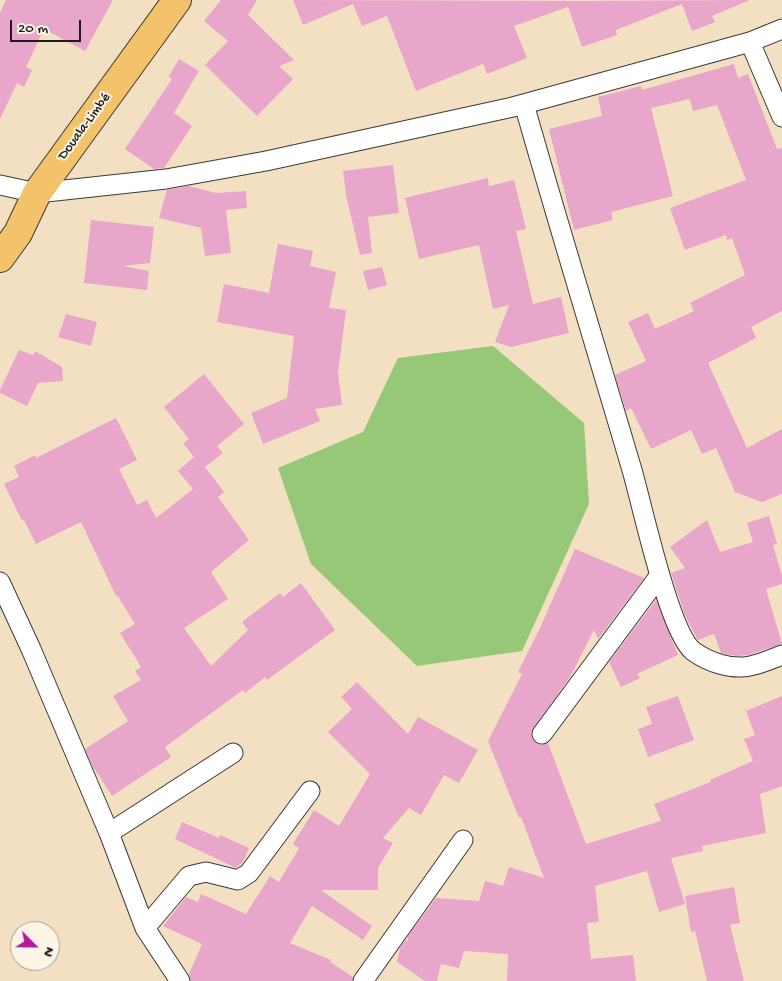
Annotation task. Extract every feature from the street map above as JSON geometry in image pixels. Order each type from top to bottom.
[{"type":"highway","name":"Douala-Limbé","points":[[0,258],[18,233],[37,193],[177,0]]},
{"type":"street","points":[[0,185],[37,193],[166,179],[275,159],[524,104],[750,42],[782,29]]},
{"type":"street","points":[[750,42],[782,116]]},
{"type":"street","points":[[524,104],[632,470],[660,575],[681,634],[692,650],[728,667],[750,666],[782,656]]},
{"type":"street","points":[[542,734],[660,575]]},
{"type":"street","points":[[0,582],[31,649],[109,833],[145,928],[180,981]]},
{"type":"street","points":[[109,833],[233,753]]},
{"type":"street","points":[[145,928],[189,876],[206,872],[238,880],[249,874],[310,791]]},
{"type":"street","points":[[363,981],[463,840]]},
{"type":"green space","points":[[493,346],[584,423],[589,504],[522,651],[417,666],[311,564],[278,468],[363,432],[398,358]]},
{"type":"building","points":[[6,0],[113,0],[85,51],[44,29],[26,67],[32,70],[24,87],[17,83],[0,119],[0,13]]},
{"type":"building","points":[[221,0],[257,0],[248,15],[294,60],[279,66],[293,79],[257,116],[205,65],[228,41],[204,21]]},
{"type":"building","points":[[293,0],[750,0],[712,16],[715,22],[692,31],[682,4],[616,30],[617,35],[582,47],[568,7],[514,26],[527,58],[487,74],[483,64],[416,91],[387,16],[362,26],[353,4],[303,25]]},
{"type":"building","points":[[179,59],[199,71],[174,113],[192,126],[164,168],[154,169],[125,149],[172,79],[169,76]]},
{"type":"building","points":[[734,64],[738,78],[748,74],[777,149],[782,148],[782,311],[751,327],[756,338],[708,363],[747,448],[782,429],[782,494],[762,502],[735,492],[716,448],[702,454],[691,430],[651,449],[631,408],[626,411],[615,375],[646,361],[628,322],[648,313],[655,329],[694,311],[690,303],[745,275],[732,238],[727,240],[726,235],[685,250],[670,208],[746,180],[717,105],[693,111],[690,99],[651,108],[673,196],[611,212],[613,220],[574,230],[549,129],[602,116],[598,97],[641,86],[642,90]]},
{"type":"building","points":[[393,165],[399,213],[368,217],[372,253],[360,255],[346,195],[343,171]]},
{"type":"building","points":[[488,178],[489,186],[514,180],[526,229],[516,231],[533,304],[561,297],[569,333],[511,347],[495,342],[509,305],[493,309],[479,245],[419,259],[405,198]]},
{"type":"building","points":[[189,186],[216,193],[246,191],[247,208],[226,210],[231,253],[205,256],[201,228],[159,218],[167,190]]},
{"type":"building","points":[[91,220],[154,227],[150,263],[123,266],[149,271],[147,290],[84,283]]},
{"type":"building","points":[[278,244],[313,251],[310,266],[336,272],[329,308],[346,310],[338,373],[342,405],[315,409],[320,421],[263,444],[251,413],[287,398],[294,336],[217,322],[224,284],[269,293]]},
{"type":"building","points":[[382,267],[387,285],[368,290],[363,271]]},
{"type":"building","points":[[66,314],[97,322],[91,346],[58,337]]},
{"type":"building","points":[[19,350],[33,355],[35,351],[62,367],[63,381],[38,383],[27,406],[0,393]]},
{"type":"building","points":[[204,374],[244,424],[217,446],[223,453],[205,467],[224,492],[218,497],[249,540],[211,572],[228,599],[184,628],[211,666],[248,630],[242,622],[280,593],[283,597],[301,583],[335,630],[267,680],[265,677],[245,693],[243,690],[165,747],[171,757],[112,796],[92,765],[85,749],[128,721],[113,696],[141,680],[135,671],[141,667],[120,633],[135,624],[116,596],[81,522],[36,544],[24,520],[22,521],[4,484],[19,477],[14,466],[35,455],[36,458],[116,418],[137,460],[119,469],[137,505],[147,500],[156,518],[193,489],[178,471],[194,457],[183,443],[189,439],[164,407]]},
{"type":"building","points":[[769,516],[777,544],[773,545],[782,576],[782,584],[766,589],[782,644],[748,655],[736,656],[721,653],[714,634],[698,640],[685,615],[671,573],[685,568],[670,547],[707,520],[720,552],[753,542],[747,523]]},
{"type":"building","points":[[575,549],[644,578],[598,639],[594,630],[570,677],[531,732],[532,738],[536,743],[541,745],[548,743],[586,844],[661,821],[654,804],[711,782],[710,780],[753,761],[744,739],[755,735],[746,711],[782,696],[782,786],[760,794],[766,833],[702,846],[703,851],[671,858],[685,904],[659,912],[647,871],[595,886],[599,922],[587,923],[591,959],[633,955],[636,981],[507,981],[508,954],[464,951],[459,968],[441,964],[437,981],[425,981],[397,962],[400,948],[406,940],[408,941],[408,936],[436,898],[479,901],[485,881],[503,886],[509,867],[544,878],[521,817],[519,818],[488,741],[522,674],[518,672]]},
{"type":"building","points":[[656,600],[678,655],[637,674],[640,678],[621,687],[609,662]]},
{"type":"building","points":[[357,682],[408,734],[418,717],[478,750],[459,783],[444,775],[421,815],[409,808],[383,838],[393,843],[378,868],[378,890],[321,890],[372,926],[363,940],[312,906],[290,943],[331,960],[330,962],[353,977],[352,981],[191,981],[189,974],[202,944],[163,926],[186,897],[198,902],[201,894],[246,914],[270,876],[279,882],[299,848],[293,844],[314,810],[339,826],[370,774],[328,732],[352,709],[341,697]]},
{"type":"building","points":[[678,696],[694,740],[648,757],[638,729],[652,724],[646,707]]},
{"type":"building","points":[[182,822],[219,838],[220,835],[249,848],[243,862],[236,868],[175,839]]},
{"type":"building","points":[[734,887],[740,923],[730,925],[744,981],[707,981],[695,931],[691,932],[685,896]]}]
